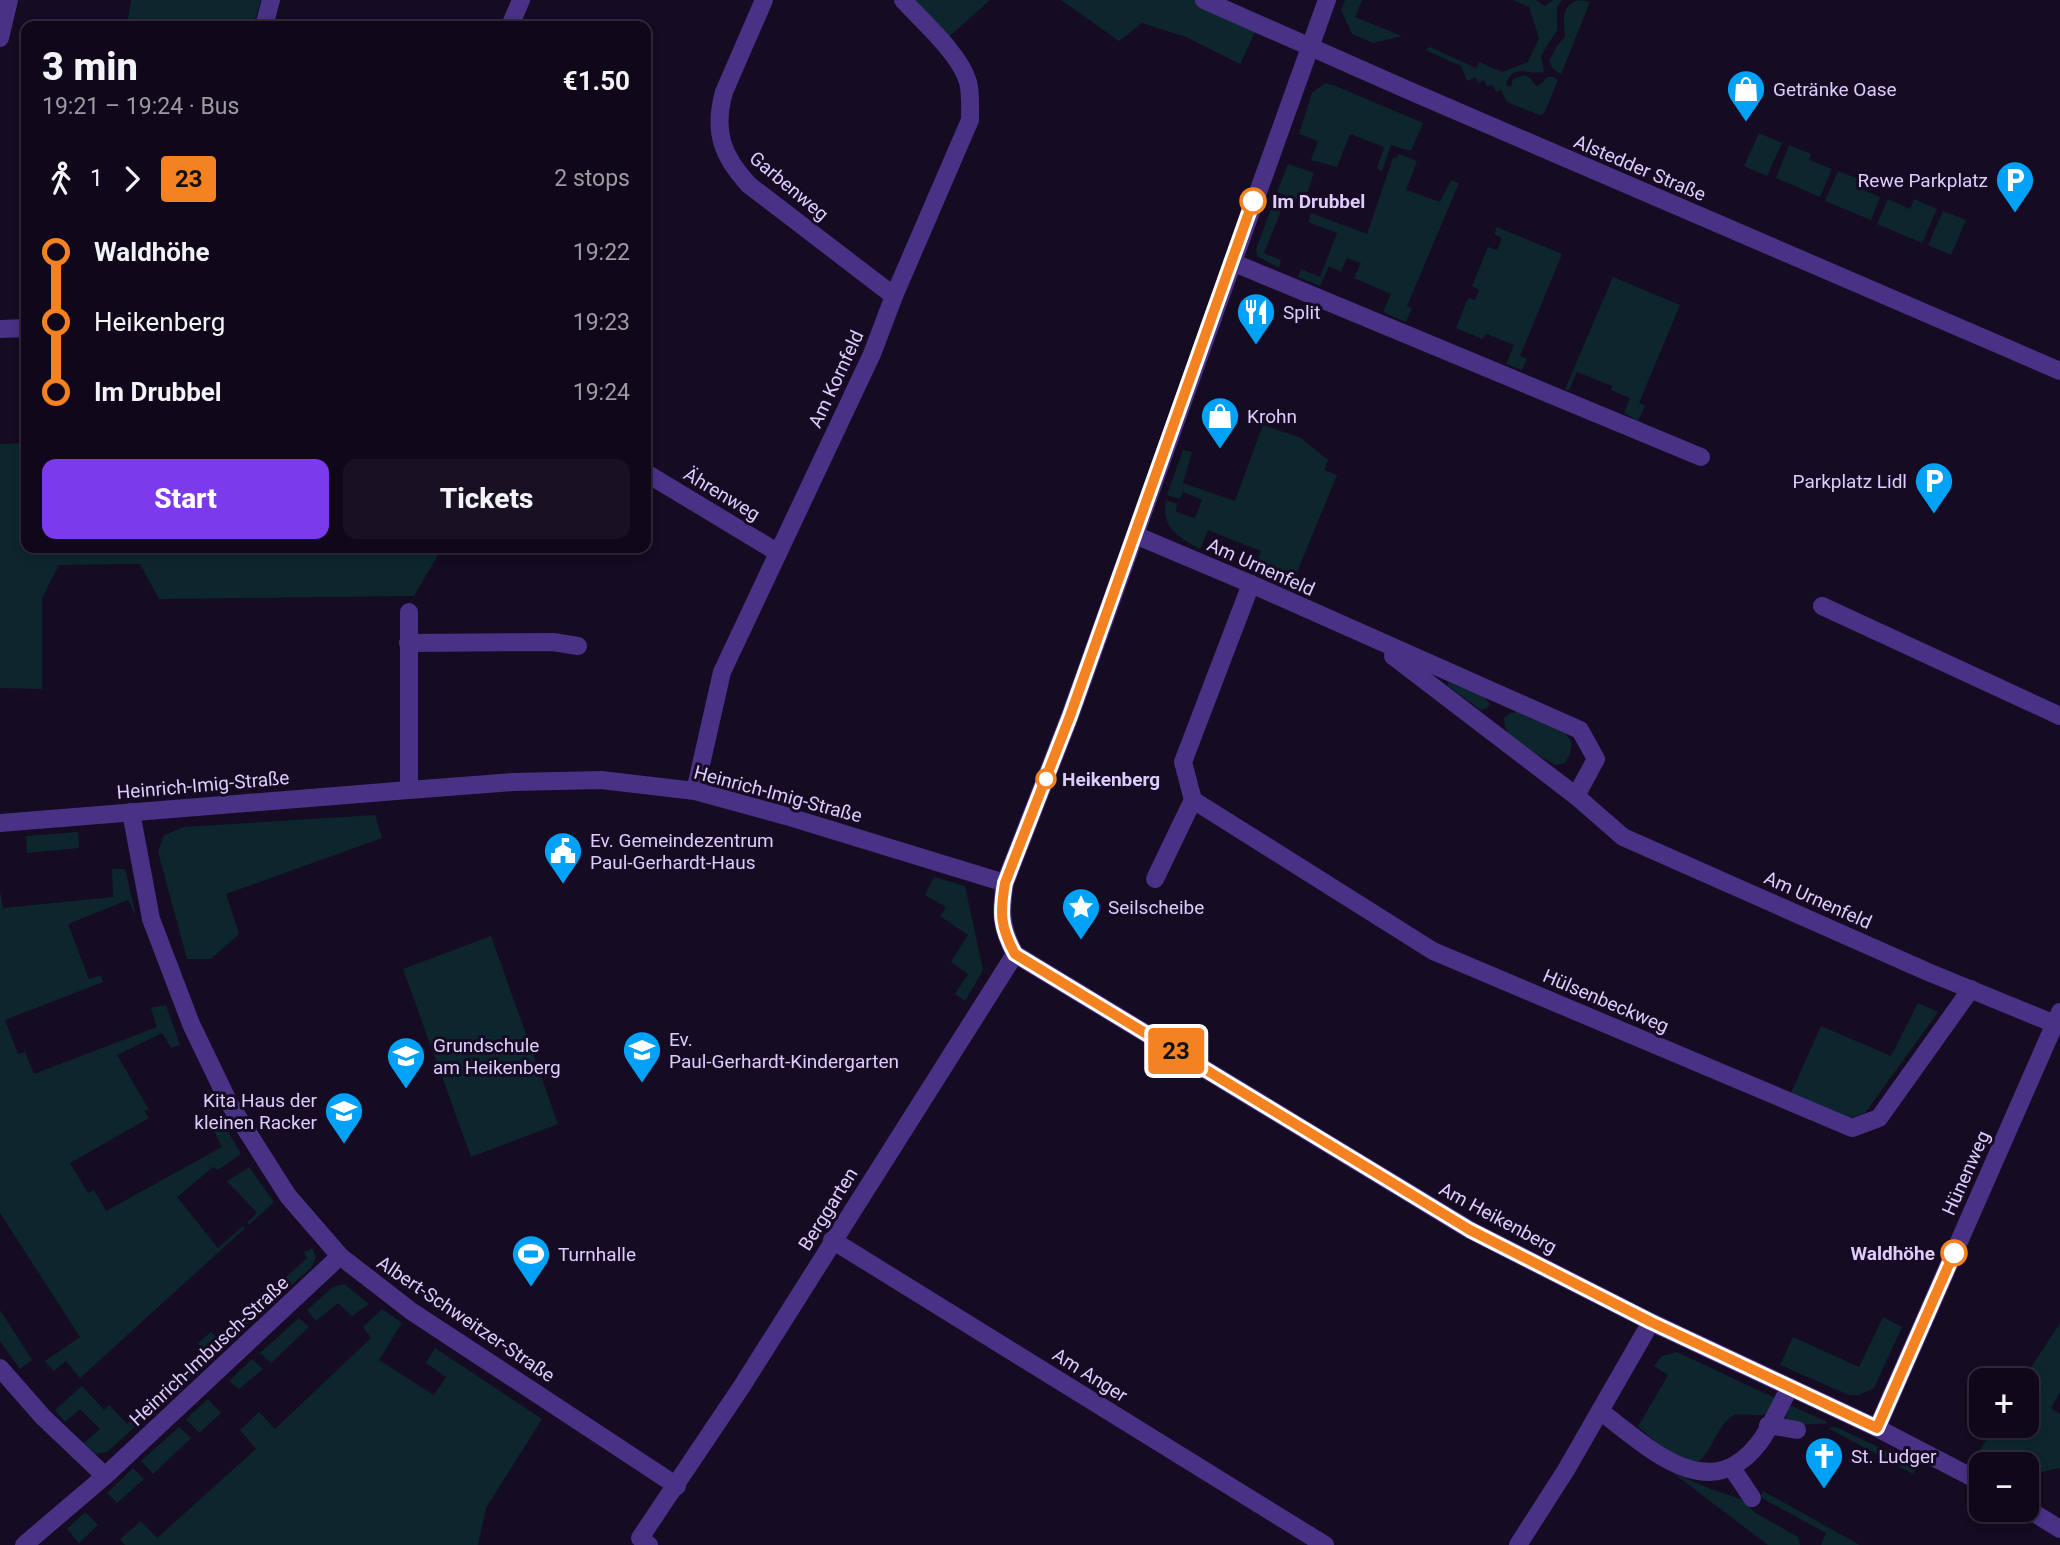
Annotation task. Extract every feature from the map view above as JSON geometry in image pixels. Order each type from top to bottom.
[{"type":"street","points":[[0,38],[9,0]]},
{"type":"street","points":[[265,21],[271,0]]},
{"type":"street","points":[[512,21],[521,0]]},
{"type":"street","name":"Garbenweg","points":[[764,0],[724,92],[719,117],[722,146],[732,166],[749,185],[894,296]]},
{"type":"street","name":"Am Kornfeld","points":[[695,791],[722,671],[872,355],[894,296],[970,120],[968,82],[961,66],[903,0]]},
{"type":"street","name":"Alstedder Straße","points":[[1204,0],[2060,371]]},
{"type":"street","points":[[1015,954],[1004,934],[1001,906],[1005,883],[1070,716],[1327,0]]},
{"type":"street","points":[[1232,262],[1701,457]]},
{"type":"street","points":[[0,329],[21,328]]},
{"type":"street","name":"Ährenweg","points":[[651,477],[778,552]]},
{"type":"street","name":"Am Urnenfeld","points":[[1135,536],[1251,584],[1580,730],[1595,758],[1576,796]]},
{"type":"street","points":[[1155,879],[1193,800],[1183,762],[1251,584]]},
{"type":"street","points":[[1822,606],[2060,716]]},
{"type":"street","points":[[409,612],[409,790]]},
{"type":"street","name":"Am Urnenfeld","points":[[1369,638],[1576,796],[1623,837],[1971,989],[2057,1018]]},
{"type":"street","points":[[408,643],[553,642],[578,646]]},
{"type":"street","name":"Heinrich-Imig-Straße","points":[[0,823],[513,782],[601,780],[695,791],[1005,883]]},
{"type":"street","name":"Hülsenbeckweg","points":[[1193,800],[1433,951],[1852,1128],[1879,1118],[1971,989]]},
{"type":"street","name":"Albert-Schweitzer-Straße","points":[[131,812],[151,919],[191,1024],[229,1103],[288,1196],[340,1256],[411,1311],[677,1486]]},
{"type":"street","name":"Berggarten","points":[[677,1486],[1015,954]]},
{"type":"street","name":"Am Heikenberg","points":[[1015,954],[1470,1230],[1651,1322],[1877,1428],[1969,1476]]},
{"type":"street","name":"Hünenweg","points":[[1877,1428],[2057,1018]]},
{"type":"street","name":"Am Anger","points":[[832,1240],[1325,1545]]},
{"type":"street","name":"Heinrich-Imbusch-Straße","points":[[24,1545],[106,1476],[340,1256]]},
{"type":"street","points":[[1518,1545],[1566,1470],[1651,1322]]},
{"type":"street","points":[[0,1368],[43,1417],[106,1476]]},
{"type":"street","points":[[1600,1411],[1658,1454],[1687,1470],[1712,1474],[1732,1468],[1758,1443],[1790,1387]]},
{"type":"street","points":[[1769,1425],[1797,1430]]},
{"type":"street","points":[[1732,1468],[1752,1498]]},
{"type":"street","points":[[649,1545],[640,1538],[677,1486]]},
{"type":"street","points":[[2039,1516],[2060,1529]]},
{"type":"shaded area","points":[[131,0],[261,0],[255,21],[128,21]]},
{"type":"shaded area","points":[[903,0],[990,0],[942,43]]},
{"type":"shaded area","points":[[1061,0],[1204,0],[1259,24],[1240,64],[1186,37],[1142,23],[1119,41]]},
{"type":"shaded area","points":[[1345,0],[1362,0],[1355,17],[1402,36],[1373,43],[1352,34],[1341,10]]},
{"type":"shaded area","points":[[1513,0],[1536,0],[1545,6],[1553,0],[1562,0],[1557,7],[1557,30],[1541,56],[1544,72],[1516,72],[1506,85],[1511,87],[1513,79],[1525,75],[1536,86],[1547,77],[1558,80],[1544,114],[1540,115],[1507,102],[1501,90],[1496,92],[1492,84],[1487,87],[1484,80],[1478,83],[1476,77],[1467,81],[1461,66],[1425,50],[1430,47],[1476,68],[1479,62],[1502,72],[1528,62],[1539,38],[1529,7]]},
{"type":"shaded area","points":[[1578,0],[1590,2],[1561,74],[1553,69],[1549,61],[1565,37],[1566,10]]},
{"type":"shaded area","points":[[1325,83],[1423,123],[1411,151],[1391,145],[1382,171],[1377,168],[1384,147],[1350,134],[1337,167],[1311,160],[1318,141],[1299,134],[1312,93]]},
{"type":"shaded area","points":[[1759,133],[1782,143],[1767,176],[1744,166]]},
{"type":"shaded area","points":[[1789,145],[1811,154],[1809,160],[1832,169],[1820,197],[1776,178]]},
{"type":"shaded area","points":[[1399,154],[1417,161],[1406,190],[1440,202],[1451,180],[1459,183],[1407,306],[1412,308],[1406,322],[1383,312],[1391,294],[1354,278],[1361,263],[1347,258],[1341,272],[1329,266],[1320,286],[1298,277],[1301,269],[1320,277],[1337,233],[1308,222],[1311,213],[1367,234],[1393,158],[1397,158]]},
{"type":"shaded area","points":[[1288,164],[1314,173],[1304,202],[1277,192]]},
{"type":"shaded area","points":[[1838,171],[1861,180],[1858,188],[1880,197],[1871,220],[1825,201]]},
{"type":"shaded area","points":[[1888,199],[1910,209],[1914,199],[1937,209],[1922,243],[1877,224]]},
{"type":"shaded area","points":[[1272,206],[1281,211],[1264,253],[1281,260],[1279,268],[1257,256],[1256,249]]},
{"type":"shaded area","points":[[1943,211],[1966,220],[1951,255],[1928,245]]},
{"type":"shaded area","points":[[1497,227],[1562,254],[1520,356],[1527,359],[1522,370],[1506,364],[1514,345],[1486,334],[1482,339],[1456,328],[1468,298],[1475,300],[1479,290],[1472,286],[1488,247],[1497,250],[1502,238],[1494,234]]},
{"type":"shaded area","points":[[1613,277],[1680,305],[1639,403],[1645,406],[1638,421],[1624,413],[1630,398],[1611,390],[1612,386],[1577,372],[1569,390],[1565,389]]},
{"type":"shaded area","points":[[1263,425],[1301,438],[1328,460],[1324,470],[1337,475],[1296,575],[1286,570],[1282,583],[1253,571],[1261,551],[1208,530],[1200,549],[1178,536],[1169,525],[1165,510],[1166,500],[1177,504],[1176,512],[1195,518],[1202,500],[1183,492],[1180,499],[1167,495],[1183,450],[1192,452],[1183,483],[1235,501]]},
{"type":"shaded area","points":[[21,443],[21,553],[439,553],[414,596],[159,599],[140,564],[59,565],[42,598],[42,689],[0,688],[0,444]]},
{"type":"shaded area","points":[[1448,682],[1484,696],[1490,704],[1481,710],[1448,686]]},
{"type":"shaded area","points":[[1517,712],[1565,733],[1572,742],[1565,763],[1555,765],[1509,734],[1504,718]]},
{"type":"shaded area","points":[[375,815],[382,838],[226,894],[239,934],[211,959],[187,959],[158,852],[164,835],[184,827]]},
{"type":"shaded area","points":[[78,832],[79,848],[27,853],[26,836]]},
{"type":"shaded area","points":[[112,869],[125,869],[136,916],[128,900],[68,924],[89,979],[101,975],[103,982],[5,1020],[18,1054],[25,1052],[34,1074],[157,1027],[151,1008],[166,1005],[180,1045],[171,1048],[162,1033],[117,1055],[149,1110],[144,1111],[149,1118],[70,1163],[88,1193],[94,1190],[106,1211],[222,1147],[213,1129],[223,1123],[241,1154],[218,1170],[213,1167],[177,1197],[218,1248],[243,1226],[245,1228],[80,1378],[66,1361],[54,1371],[45,1361],[80,1337],[0,1213],[0,891],[3,908],[113,897]]},
{"type":"shaded area","points":[[934,877],[965,886],[983,970],[965,1001],[955,994],[968,974],[951,962],[968,935],[940,916],[946,907],[925,895]]},
{"type":"shaded area","points":[[491,936],[558,1124],[471,1157],[403,969]]},
{"type":"shaded area","points":[[1918,1003],[1938,1012],[1865,1113],[1850,1118],[1791,1093],[1821,1026],[1891,1056]]},
{"type":"shaded area","points":[[249,1167],[274,1202],[249,1225],[247,1222],[257,1213],[227,1181]]},
{"type":"shaded area","points":[[312,1248],[316,1257],[312,1267],[229,1340],[223,1334],[307,1258],[304,1252]]},
{"type":"shaded area","points":[[344,1284],[369,1304],[352,1316],[338,1303],[316,1321],[307,1310],[333,1287]]},
{"type":"shaded area","points":[[382,1309],[402,1323],[379,1360],[434,1395],[446,1377],[426,1363],[435,1348],[542,1419],[486,1508],[478,1545],[125,1545],[120,1539],[141,1521],[157,1538],[256,1449],[240,1430],[259,1412],[275,1429],[371,1338],[363,1327]]},
{"type":"shaded area","points":[[0,1310],[32,1360],[20,1369],[0,1341]]},
{"type":"shaded area","points":[[1883,1317],[1902,1327],[1874,1388],[1859,1395],[1849,1395],[1780,1365],[1793,1337],[1859,1367]]},
{"type":"shaded area","points":[[299,1318],[309,1327],[271,1363],[260,1353]]},
{"type":"shaded area","points":[[2060,1323],[2060,1392],[2051,1408],[2060,1414],[2060,1468],[2039,1472],[2039,1452],[1979,1452],[1988,1438],[2039,1438],[2039,1368],[2031,1368]]},
{"type":"shaded area","points":[[211,1332],[225,1346],[107,1452],[95,1454],[84,1443],[100,1429],[80,1409],[65,1422],[55,1410],[82,1386],[104,1410],[109,1405],[127,1424],[205,1351],[198,1343]]},
{"type":"shaded area","points":[[1677,1352],[1777,1399],[1767,1414],[1733,1416],[1698,1462],[1675,1457],[1638,1427],[1668,1375],[1654,1366],[1662,1356]]},
{"type":"shaded area","points":[[252,1359],[263,1369],[239,1389],[229,1381]]},
{"type":"shaded area","points":[[208,1399],[221,1413],[199,1433],[186,1419]]},
{"type":"shaded area","points":[[1790,1405],[1829,1423],[1801,1425],[1785,1421]]},
{"type":"shaded area","points":[[179,1427],[191,1438],[153,1474],[141,1461]]},
{"type":"shaded area","points":[[1836,1427],[1918,1466],[1913,1474],[1828,1428]]},
{"type":"shaded area","points":[[133,1468],[144,1479],[117,1503],[107,1493]]},
{"type":"shaded area","points":[[1673,1473],[1746,1501],[1754,1512],[1798,1537],[1800,1545],[1768,1545]]},
{"type":"shaded area","points":[[1763,1491],[1860,1545],[1821,1545],[1826,1533],[1760,1497]]},
{"type":"shaded area","points":[[85,1512],[98,1525],[79,1543],[67,1529]]},
{"type":"bus line","name":"23","points":[[1253,201],[1070,716],[1005,883],[1001,906],[1004,934],[1015,954],[1470,1230],[1651,1322],[1877,1428],[1954,1253]]},
{"type":"place","name":"Getränke Oase","points":[[1746,123]]},
{"type":"place","name":"Im Drubbel","points":[[1253,201]]},
{"type":"place","name":"Rewe Parkplatz","points":[[2015,214]]},
{"type":"place","name":"Split","points":[[1256,346]]},
{"type":"place","name":"Krohn","points":[[1220,450]]},
{"type":"place","name":"Parkplatz Lidl","points":[[1934,515]]},
{"type":"place","name":"Heikenberg","points":[[1046,779]]},
{"type":"place","name":"Ev. Gemeindezentrum Paul-Gerhardt-Haus","points":[[563,885]]},
{"type":"place","name":"Seilscheibe","points":[[1081,941]]},
{"type":"place","name":"Ev. Paul-Gerhardt-Kindergarten","points":[[642,1084]]},
{"type":"place","name":"Grundschule am Heikenberg","points":[[406,1090]]},
{"type":"place","name":"Kita Haus der kleinen Racker","points":[[344,1145]]},
{"type":"place","name":"Waldhöhe","points":[[1954,1253]]},
{"type":"place","name":"Turnhalle","points":[[531,1288]]},
{"type":"place","name":"St. Ludger","points":[[1824,1490]]}]
